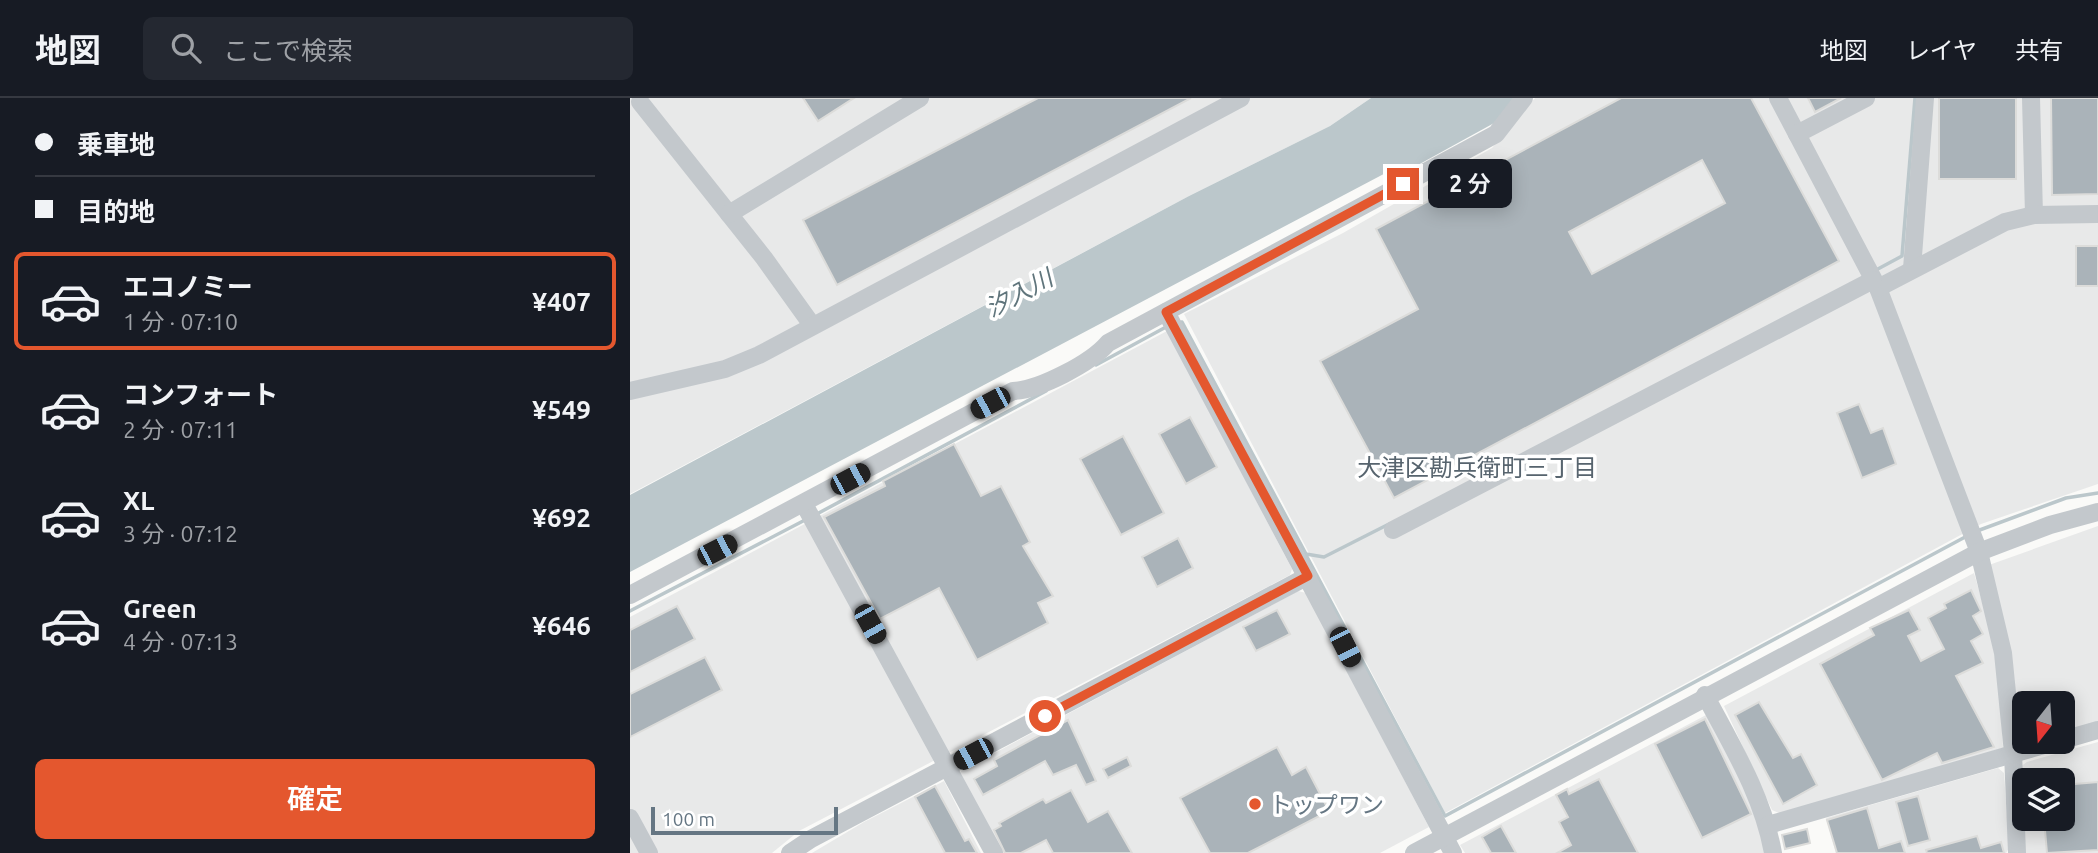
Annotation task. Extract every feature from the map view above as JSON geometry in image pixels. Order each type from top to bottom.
[{"type":"street","points":[[729,214],[920,98]]},
{"type":"street","points":[[630,391],[725,369],[1241,98]]},
{"type":"street","points":[[630,595],[1013,391],[1030,390],[1099,353],[1108,343],[1496,134],[1524,98]]},
{"type":"street","points":[[1778,98],[1875,284],[1974,539],[2003,653],[2012,743]]},
{"type":"street","points":[[1797,134],[1866,98]]},
{"type":"street","points":[[1912,269],[1924,98]]},
{"type":"street","points":[[2031,98],[2034,215]]},
{"type":"street","points":[[639,104],[729,214],[813,325]]},
{"type":"street","points":[[1393,530],[1875,284],[1912,269],[2005,222],[2034,215],[2098,214]]},
{"type":"street","points":[[1166,312],[1449,845]]},
{"type":"street","points":[[804,504],[994,853]]},
{"type":"street","points":[[1414,853],[1449,845],[1974,539],[2050,525],[2098,512]]},
{"type":"street","points":[[790,853],[1308,576]]},
{"type":"street","points":[[1705,695],[1752,784],[1768,825],[1773,853]]},
{"type":"street","points":[[2076,736],[2098,730]]},
{"type":"street","points":[[1768,825],[2012,753]]},
{"type":"street","points":[[2013,754],[2017,853]]},
{"type":"street","points":[[630,818],[649,853]]},
{"type":"shaded area","points":[[630,98],[1371,98],[1330,126],[1189,196],[630,494]]},
{"type":"shaded area","points":[[1535,98],[2098,98],[2098,484],[1981,524],[1445,813],[1184,314],[1343,233],[1492,148]]},
{"type":"shaded area","points":[[1167,331],[1292,569],[1290,575],[799,831],[772,853],[630,853],[630,617]]},
{"type":"shaded area","points":[[2098,526],[2098,728],[2076,733],[2076,691],[2012,691],[2012,700],[1989,565]]},
{"type":"shaded area","points":[[1974,573],[1987,613],[1999,681],[2003,748],[1781,814],[1772,810],[1724,706]]},
{"type":"shaded area","points":[[1298,591],[1306,593],[1429,827],[1380,853],[999,853],[958,777],[961,771]]},
{"type":"shaded area","points":[[1708,714],[1758,811],[1768,853],[1465,853],[1460,845]]},
{"type":"shaded area","points":[[2098,742],[2098,853],[2023,853],[2022,831],[2075,831],[2075,768],[2020,767],[2027,762],[2055,754],[2076,754],[2076,748]]},
{"type":"shaded area","points":[[1998,768],[2004,773],[2009,848],[2006,853],[1836,853],[1826,818]]},
{"type":"shaded area","points":[[944,781],[981,853],[812,853],[864,822]]},
{"type":"water","name":"汐入川","points":[[1371,98],[1516,98],[1496,122],[1416,166],[1397,167],[630,572],[630,495],[1189,196],[1330,126]]},
{"type":"building","points":[[803,98],[854,98],[818,121]]},
{"type":"building","points":[[1038,98],[1191,98],[837,285],[803,220]]},
{"type":"building","points":[[1621,98],[1751,98],[1839,261],[1394,498],[1320,361],[1418,309],[1376,229]],"holes":[[[1702,160],[1725,203],[1592,274],[1569,232]]]},
{"type":"building","points":[[1808,98],[1841,98],[1815,112]]},
{"type":"building","points":[[1939,98],[2016,98],[2016,179],[1939,179]]},
{"type":"building","points":[[2051,98],[2098,98],[2098,194],[2052,195]]},
{"type":"building","points":[[2076,246],[2098,246],[2098,286],[2076,286]]},
{"type":"building","points":[[1859,404],[1871,433],[1883,428],[1896,464],[1862,478],[1837,413]]},
{"type":"building","points":[[1190,417],[1217,467],[1186,484],[1159,434]]},
{"type":"building","points":[[1123,436],[1164,513],[1121,535],[1080,459]]},
{"type":"building","points":[[954,444],[981,496],[1001,486],[1030,542],[1023,546],[1053,596],[1038,603],[1048,623],[977,660],[939,588],[880,619],[824,517],[885,486],[883,481]]},
{"type":"building","points":[[1178,538],[1193,568],[1157,587],[1142,557]]},
{"type":"building","points":[[1971,590],[1981,611],[1973,616],[1983,634],[1971,641],[1983,663],[1956,676],[1994,747],[1942,763],[1937,753],[1882,780],[1820,664],[1874,635],[1870,628],[1909,610],[1920,630],[1908,636],[1921,661],[1944,649],[1928,618],[1946,608],[1944,604]]},
{"type":"building","points":[[677,606],[695,639],[630,672],[630,630]]},
{"type":"building","points":[[1277,610],[1290,634],[1256,651],[1243,627]]},
{"type":"building","points":[[705,657],[722,690],[630,737],[630,694]]},
{"type":"building","points":[[1759,702],[1793,758],[1801,754],[1817,785],[1783,804],[1735,715]]},
{"type":"building","points":[[1705,719],[1751,814],[1702,838],[1655,744]]},
{"type":"building","points":[[1068,720],[1096,781],[1086,785],[1076,765],[1053,775],[1045,761],[983,795],[974,779],[997,766],[994,760]]},
{"type":"building","name":"トップワン","points":[[1277,747],[1292,775],[1306,767],[1329,811],[1248,853],[1210,853],[1180,798]]},
{"type":"building","points":[[1127,757],[1131,766],[1108,778],[1103,769]]},
{"type":"building","points":[[1599,779],[1638,853],[1557,853],[1571,845],[1559,822],[1568,817],[1556,795],[1567,789],[1569,794]]},
{"type":"building","points":[[2098,782],[2098,850],[2047,853],[2045,831],[2075,831],[2075,784]]},
{"type":"building","points":[[935,786],[965,841],[969,839],[977,853],[945,853],[915,797]]},
{"type":"building","points":[[1071,790],[1088,822],[1108,811],[1132,853],[1053,853],[1046,840],[1021,853],[1005,853],[994,830],[1001,826],[999,823],[1043,799],[1046,803]]},
{"type":"building","points":[[1918,796],[1930,840],[1908,846],[1896,802]]},
{"type":"building","points":[[1867,808],[1879,848],[1901,841],[1905,853],[1837,853],[1827,820]]},
{"type":"building","points":[[1501,826],[1516,853],[1491,853],[1482,837]]},
{"type":"building","points":[[1807,829],[1810,843],[1785,849],[1782,835]]},
{"type":"building","points":[[1977,836],[1981,848],[2001,842],[2004,853],[1927,853],[1926,850]]},
{"type":"waterway","points":[[1876,270],[1902,256],[1915,98]]},
{"type":"waterway","points":[[1177,323],[1182,322],[1306,554],[1324,557],[1389,524]]},
{"type":"waterway","points":[[1096,365],[1166,327]]},
{"type":"waterway","points":[[815,515],[1046,391]]},
{"type":"waterway","points":[[1977,531],[2066,498],[2098,493]]},
{"type":"waterway","points":[[630,611],[805,520]]},
{"type":"waterway","points":[[1306,555],[1445,816],[1967,536]]},
{"type":"place","name":"トップワン","points":[[1255,804]]},
{"type":"district","name":"大津区勘兵衛町三丁目","points":[[1477,467]]},
{"type":"route","points":[[1045,716],[1308,576],[1166,312],[1403,184]]}]
